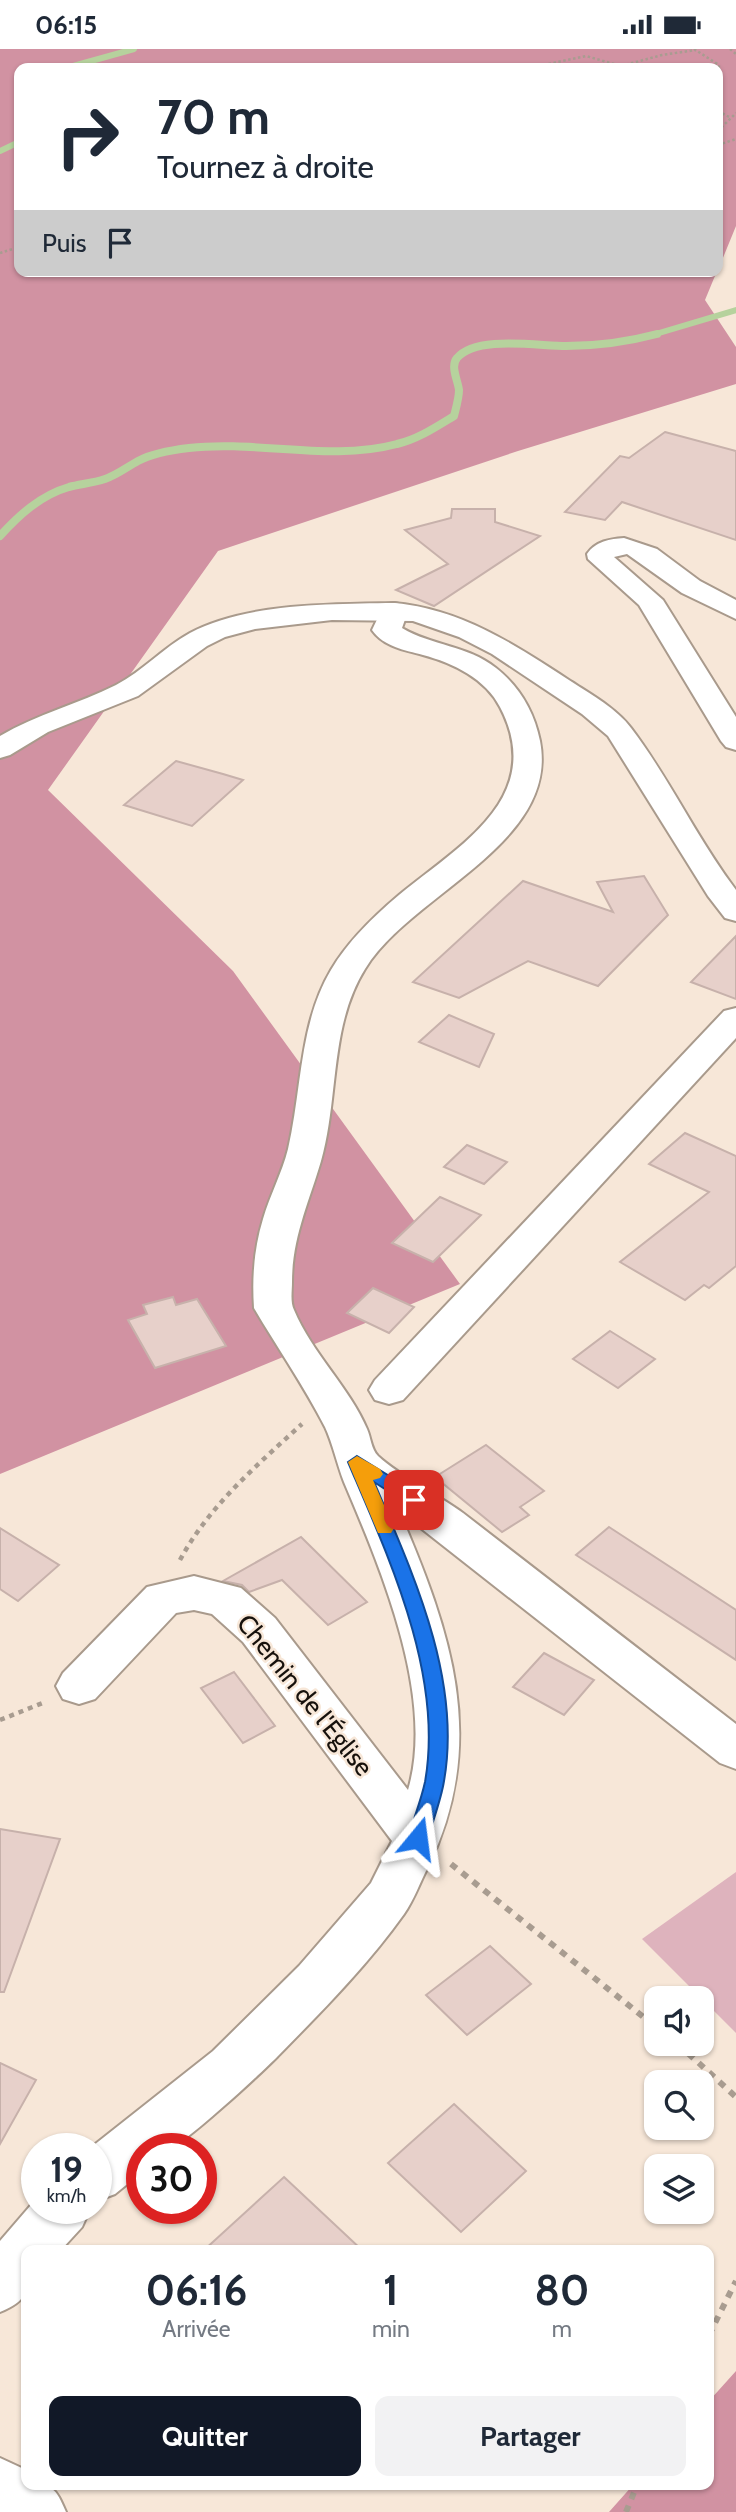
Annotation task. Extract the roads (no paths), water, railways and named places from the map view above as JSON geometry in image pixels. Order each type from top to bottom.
[{"type":"street","points":[[736,611],[689,586],[637,548],[620,545],[605,549],[600,554],[601,559],[650,600],[736,741]]},
{"type":"street","points":[[112,2163],[231,2068],[317,1982],[388,1898],[418,1838],[434,1782],[438,1735],[431,1668],[402,1569],[346,1429],[273,1308],[271,1284],[281,1220],[306,1150],[329,1006],[348,969],[375,935],[410,902],[477,852],[498,829],[525,786],[528,762],[526,739],[513,703],[493,677],[466,659],[400,642],[386,630],[394,611]]},
{"type":"street","points":[[0,749],[38,726],[128,690],[197,640],[215,631],[273,618],[332,612],[417,613],[469,631],[502,648],[592,708],[619,731],[719,889],[736,911]]},
{"type":"street","points":[[389,1390],[736,1018]]},
{"type":"street","points":[[357,1462],[433,1513],[736,1750]]},
{"type":"street","name":"Chemin de l'Église","points":[[79,1686],[163,1599],[194,1593],[225,1600],[259,1630],[418,1838]]},
{"type":"street","points":[[30,2245],[49,2224]]},
{"type":"street","points":[[0,2285],[21,2256]]},
{"type":"street","points":[[0,2487],[36,2512]]},
{"type":"waterway","points":[[84,63],[134,49]]},
{"type":"waterway","points":[[0,151],[14,144]]},
{"type":"waterway","points":[[653,335],[736,310]]},
{"type":"waterway","points":[[653,335],[657,334]]},
{"type":"waterway","points":[[0,536],[23,513],[49,495],[69,487],[105,479],[144,458],[163,452],[215,446],[346,451],[372,449],[412,439],[454,416],[459,390],[455,361],[466,351],[478,346],[508,343],[589,345],[653,335]]}]
